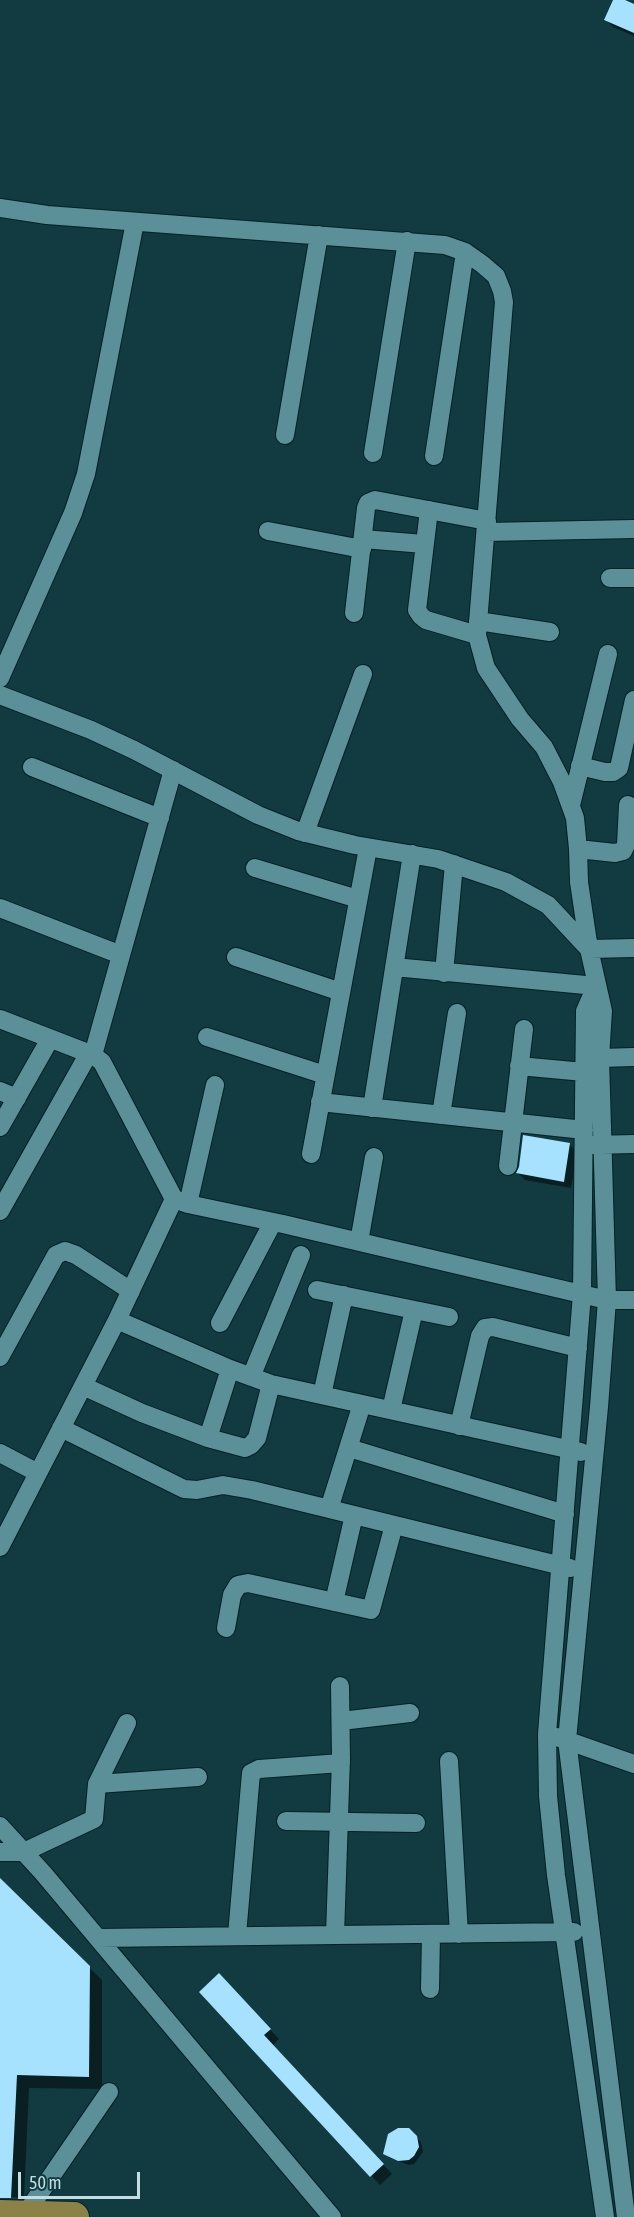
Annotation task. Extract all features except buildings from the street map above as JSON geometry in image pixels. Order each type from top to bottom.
[{"type":"highway","points":[[12,2215],[74,2217]]},
{"type":"street","points":[[0,208],[47,215],[445,245],[465,252],[496,276],[504,302],[478,628],[486,668],[520,719],[544,747],[571,805],[575,818],[579,882],[589,949],[603,1011],[600,1058],[607,1300],[567,1740],[626,2217]]},
{"type":"street","points":[[0,678],[73,513],[86,474],[135,222]]},
{"type":"street","points":[[285,435],[319,235]]},
{"type":"street","points":[[373,453],[407,241]]},
{"type":"street","points":[[434,456],[465,252]]},
{"type":"street","points":[[354,613],[368,503],[375,500],[429,510],[486,526],[634,528]]},
{"type":"street","points":[[429,510],[417,610],[421,616],[426,620],[478,628],[550,632]]},
{"type":"street","points":[[268,531],[362,544],[424,544]]},
{"type":"street","points":[[610,578],[634,578]]},
{"type":"street","points":[[571,805],[608,654]]},
{"type":"street","points":[[305,833],[363,674]]},
{"type":"street","points":[[0,694],[91,730],[258,815],[305,833],[368,848],[438,859],[507,882],[548,905],[589,949],[634,948]]},
{"type":"street","points":[[580,766],[605,772],[613,772],[619,768],[634,700]]},
{"type":"street","points":[[32,767],[160,818]]},
{"type":"street","points":[[0,1211],[91,1054],[173,770]]},
{"type":"street","points":[[578,849],[615,853],[622,851],[626,845],[628,805]]},
{"type":"street","points":[[311,1154],[368,848]]},
{"type":"street","points":[[372,1108],[412,854]]},
{"type":"street","points":[[444,973],[454,864]]},
{"type":"street","points":[[255,868],[358,899]]},
{"type":"street","points":[[0,908],[121,955]]},
{"type":"street","points":[[236,957],[340,992]]},
{"type":"street","points":[[394,967],[596,986]]},
{"type":"street","points":[[596,986],[585,1011],[582,1294],[547,1734],[548,1796],[563,1933],[604,2217]]},
{"type":"street","points":[[441,1115],[457,1013]]},
{"type":"street","points":[[0,1019],[91,1054],[102,1062],[110,1072],[181,1201],[607,1300],[634,1300]]},
{"type":"street","points":[[508,1166],[524,1029]]},
{"type":"street","points":[[207,1037],[325,1075]]},
{"type":"street","points":[[0,1127],[8,1094],[50,1039]]},
{"type":"street","points":[[600,1058],[634,1057]]},
{"type":"street","points":[[519,1066],[584,1072]]},
{"type":"street","points":[[0,1546],[131,1291],[181,1201],[214,1085]]},
{"type":"street","points":[[320,1102],[512,1123],[584,1137],[603,1144],[634,1144]]},
{"type":"street","points":[[359,1242],[374,1156]]},
{"type":"street","points":[[220,1323],[273,1222]]},
{"type":"street","points":[[0,1357],[56,1255],[64,1251],[76,1255],[131,1291]]},
{"type":"street","points":[[251,1377],[301,1255]]},
{"type":"street","points":[[317,1290],[449,1317]]},
{"type":"street","points":[[322,1395],[344,1295]]},
{"type":"street","points":[[391,1410],[414,1310]]},
{"type":"street","points":[[117,1320],[230,1369],[271,1384],[570,1450],[594,1453]]},
{"type":"street","points":[[459,1425],[480,1336],[485,1328],[493,1327],[578,1348]]},
{"type":"street","points":[[208,1438],[230,1369]]},
{"type":"street","points":[[83,1386],[142,1413],[208,1438],[244,1448],[251,1445],[257,1438],[271,1384]]},
{"type":"street","points":[[329,1509],[362,1404]]},
{"type":"street","points":[[61,1428],[184,1489],[196,1490],[223,1485],[252,1490],[583,1572]]},
{"type":"street","points":[[348,1448],[564,1514]]},
{"type":"street","points":[[0,1453],[38,1473]]},
{"type":"street","points":[[334,1602],[354,1515]]},
{"type":"street","points":[[226,1628],[232,1595],[238,1585],[248,1583],[371,1610],[394,1525]]},
{"type":"street","points":[[336,1935],[341,1763],[340,1686]]},
{"type":"street","points":[[341,1721],[411,1713]]},
{"type":"street","points":[[0,1852],[24,1852],[94,1819],[97,1784],[127,1723]]},
{"type":"street","points":[[547,1734],[634,1764]]},
{"type":"street","points":[[448,1761],[459,1934]]},
{"type":"street","points":[[237,1935],[251,1773],[259,1769],[341,1763]]},
{"type":"street","points":[[97,1784],[198,1778]]},
{"type":"street","points":[[286,1821],[416,1823]]},
{"type":"street","points":[[0,1826],[98,1938],[332,2217]]},
{"type":"street","points":[[98,1938],[591,1931]]},
{"type":"street","points":[[430,1989],[431,1934]]},
{"type":"street","points":[[12,2215],[110,2092]]}]
